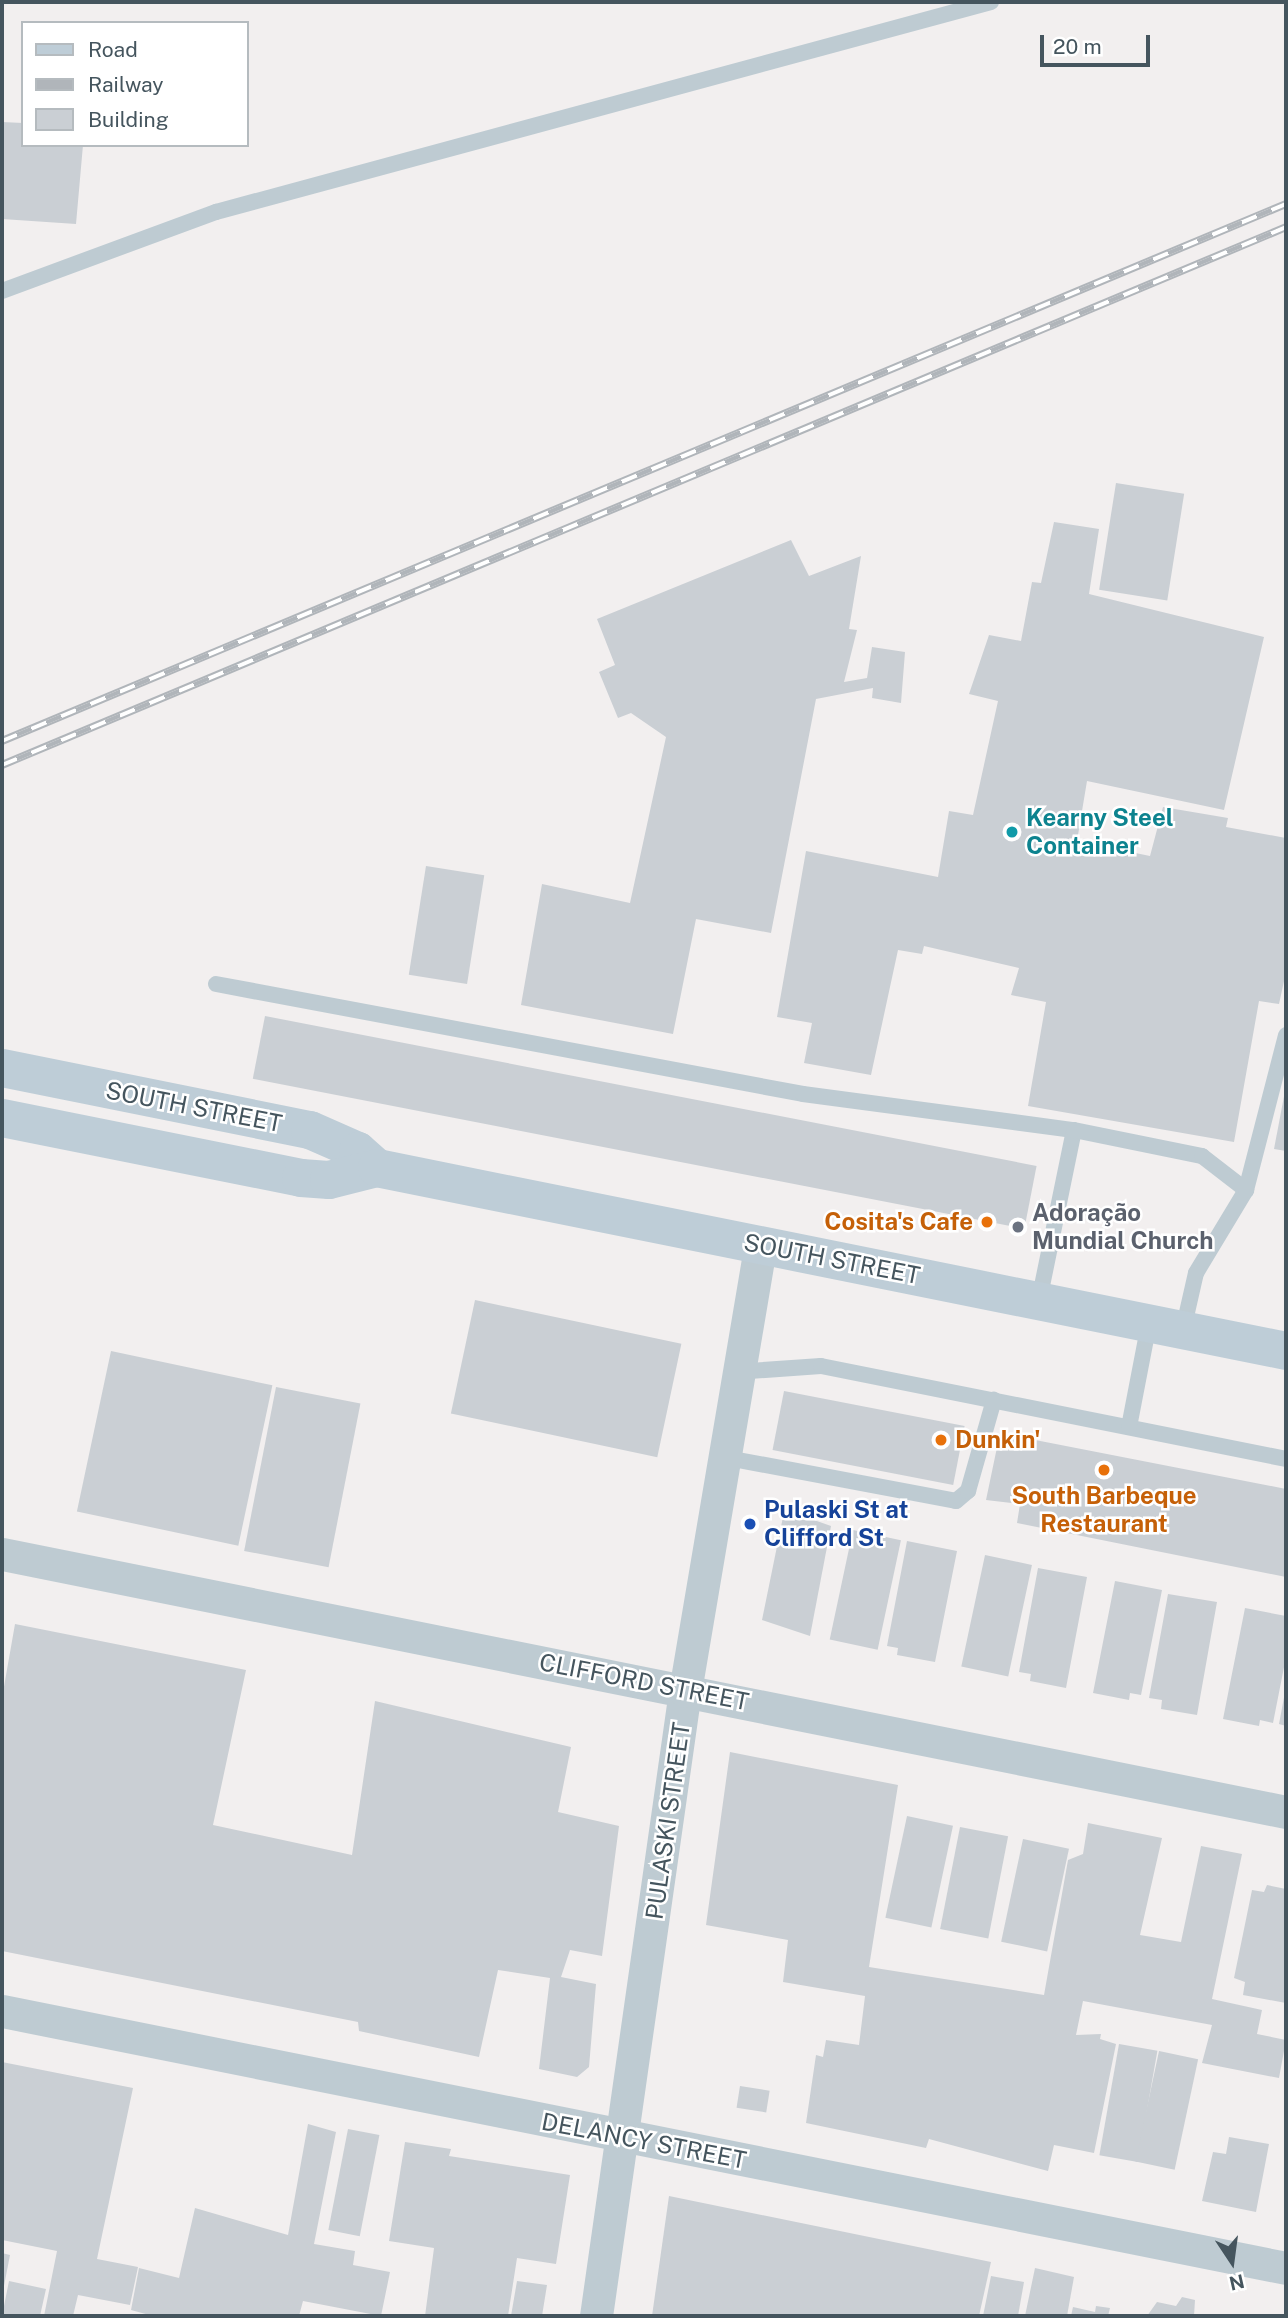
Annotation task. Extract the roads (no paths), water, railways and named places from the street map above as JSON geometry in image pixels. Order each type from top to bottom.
[{"type":"main road","name":"SOUTH STREET","points":[[2,1068],[310,1130],[358,1151],[377,1168]]},
{"type":"main road","name":"SOUTH STREET","points":[[2,1118],[301,1178],[329,1180],[377,1168],[1286,1351]]},
{"type":"street","name":"PULASKI STREET","points":[[596,2316],[626,2138],[685,1690],[735,1372],[761,1244]]},
{"type":"street","name":"CLIFFORD STREET","points":[[2,1554],[1286,1812]]},
{"type":"street","name":"DELANCY STREET","points":[[2,2011],[1286,2268]]},
{"type":"lane","points":[[2,291],[216,212],[991,2]]},
{"type":"lane","points":[[216,984],[803,1094],[1074,1130],[1202,1156],[1246,1190]]},
{"type":"lane","points":[[1129,1427],[1166,1326],[1246,1190],[1286,1035]]},
{"type":"lane","points":[[1039,1301],[1074,1130]]},
{"type":"lane","points":[[735,1372],[821,1366],[1286,1458]]},
{"type":"lane","points":[[722,1457],[956,1502],[968,1491],[994,1400]]},
{"type":"railway","points":[[2,741],[1286,204]]},
{"type":"railway","points":[[2,765],[1286,227]]},
{"type":"place","name":"Kearny Steel Container","points":[[1012,832]]},
{"type":"place","name":"Cosita's Cafe","points":[[987,1222]]},
{"type":"place","name":"Adoração Mundial Church","points":[[1018,1227]]},
{"type":"place","name":"Dunkin'","points":[[941,1440]]},
{"type":"place","name":"South Barbeque Restaurant","points":[[1104,1470]]},
{"type":"place","name":"Pulaski St at Clifford St","points":[[750,1524]]}]
